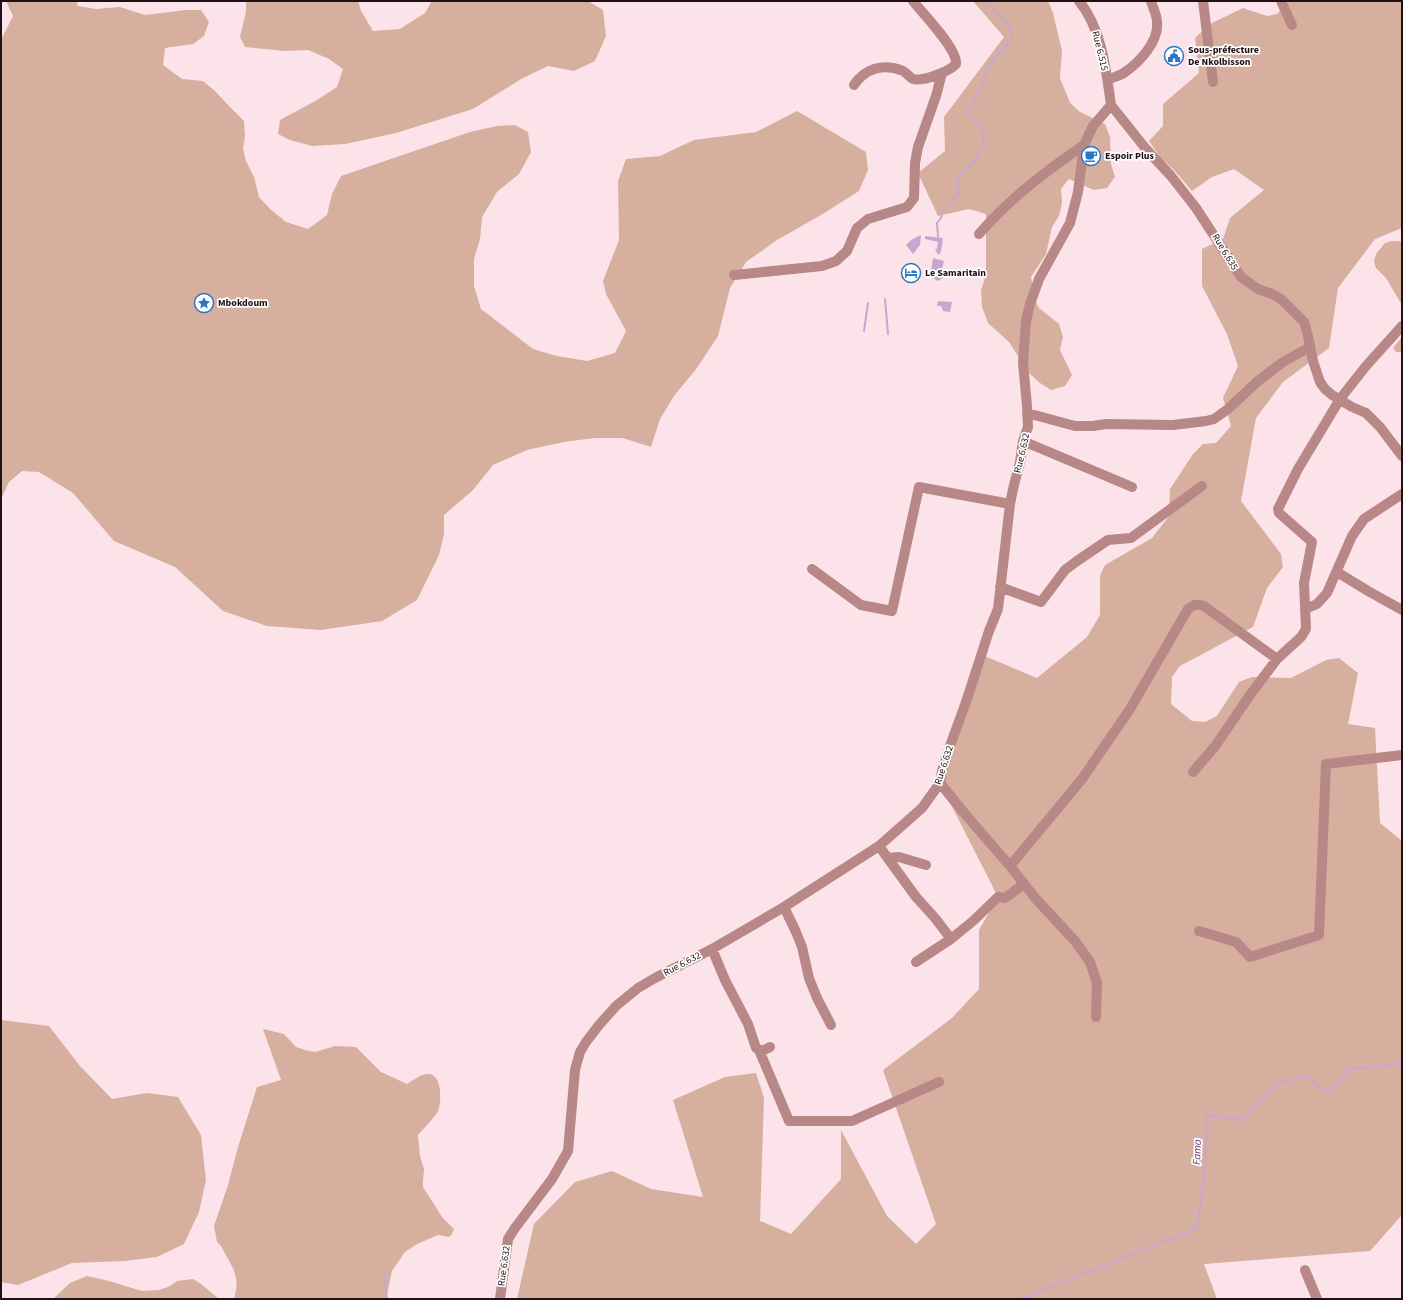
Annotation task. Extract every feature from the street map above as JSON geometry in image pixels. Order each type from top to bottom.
[{"type":"street","points":[[854,85],[859,77],[872,69],[889,67],[904,72],[913,79],[923,79],[942,73],[954,66],[957,61],[950,47],[913,1]]},
{"type":"street","points":[[1108,80],[1125,72],[1135,64],[1147,51],[1156,35],[1157,22],[1151,1]]},
{"type":"street","points":[[1203,1],[1213,82]]},
{"type":"street","points":[[1281,1],[1292,25]]},
{"type":"street","name":"Rue 6.515","points":[[1081,2],[1088,12],[1098,36],[1108,80],[1111,105]]},
{"type":"street","points":[[734,275],[822,266],[836,261],[847,251],[857,228],[868,219],[907,207],[914,198],[915,163],[918,147],[936,96],[942,73]]},
{"type":"street","name":"Rue 6.632","points":[[500,1299],[508,1239],[552,1179],[568,1151],[575,1070],[580,1052],[586,1042],[616,1006],[630,994],[655,978],[712,949],[784,907],[879,846],[922,808],[940,783],[944,765],[989,631],[998,609],[1010,504],[1020,462],[1023,441],[1028,426],[1023,363],[1026,327],[1030,304],[1039,279],[1070,223],[1078,192],[1084,145],[1092,126],[1111,105]]},
{"type":"street","name":"Rue 6.635","points":[[1111,105],[1196,208],[1241,277],[1258,289],[1272,294],[1280,299],[1300,317],[1305,326],[1313,361],[1320,382],[1325,389],[1366,413],[1380,427],[1402,456]]},
{"type":"street","points":[[979,234],[993,217],[1022,191],[1055,165],[1084,145]]},
{"type":"street","points":[[1193,772],[1216,745],[1277,659],[1302,638],[1306,629],[1304,583],[1312,542],[1279,513],[1278,509],[1298,469],[1340,399],[1366,366],[1402,326]]},
{"type":"street","points":[[1027,413],[1075,426],[1106,424],[1173,425],[1206,421],[1214,419],[1258,381],[1283,362],[1310,347]]},
{"type":"street","points":[[1023,441],[1132,487]]},
{"type":"street","points":[[1000,587],[1041,602],[1065,570],[1077,561],[1108,540],[1131,538],[1202,486]]},
{"type":"street","points":[[812,569],[861,606],[892,612],[919,487],[1010,504]]},
{"type":"street","points":[[1305,609],[1321,601],[1327,592],[1352,536],[1364,519],[1402,494]]},
{"type":"street","points":[[1337,572],[1402,610]]},
{"type":"street","points":[[1010,866],[1082,779],[1130,709],[1188,609],[1193,605],[1197,604],[1204,606],[1277,659]]},
{"type":"street","points":[[1199,931],[1236,942],[1250,956],[1319,935],[1326,764],[1402,755]]},
{"type":"street","points":[[940,783],[1036,899],[1075,941],[1090,962],[1097,983],[1096,1017]]},
{"type":"street","points":[[879,846],[916,897],[935,918],[950,939]]},
{"type":"street","points":[[888,858],[899,857],[926,865]]},
{"type":"street","points":[[916,962],[973,921],[998,897],[1005,898],[1024,884]]},
{"type":"street","points":[[784,907],[802,948],[810,978],[831,1025]]},
{"type":"street","points":[[712,949],[725,980],[748,1024],[754,1044],[759,1050],[789,1121],[852,1121],[939,1082]]},
{"type":"street","points":[[759,1050],[762,1051],[770,1047]]},
{"type":"street","points":[[1305,1270],[1317,1299]]},
{"type":"shaded area","points":[[6,1],[76,1],[78,6],[96,9],[120,7],[145,15],[186,10],[201,10],[209,22],[204,36],[193,44],[165,48],[163,65],[182,79],[203,81],[216,92],[244,121],[245,136],[243,149],[246,161],[254,177],[259,197],[270,209],[286,222],[308,229],[327,215],[332,194],[341,176],[470,132],[497,126],[515,125],[528,132],[531,152],[519,174],[497,192],[482,217],[480,239],[474,259],[474,286],[481,309],[533,349],[557,356],[587,361],[615,353],[626,331],[606,294],[603,281],[619,240],[618,181],[626,159],[660,156],[694,140],[756,132],[797,111],[866,152],[868,170],[859,191],[777,240],[746,262],[730,288],[718,336],[697,368],[674,396],[660,419],[651,447],[623,438],[594,438],[564,442],[527,450],[493,465],[473,490],[444,515],[444,534],[439,555],[417,600],[382,621],[321,630],[267,626],[223,611],[175,567],[114,541],[73,493],[39,472],[22,471],[9,482],[1,499],[1,40],[13,16]]},
{"type":"shaded area","points":[[246,1],[358,1],[361,11],[373,31],[400,29],[425,13],[432,1],[588,1],[603,10],[606,36],[595,61],[574,71],[548,66],[521,79],[473,109],[396,133],[345,144],[312,146],[290,140],[278,134],[280,120],[317,100],[337,87],[343,69],[329,59],[308,50],[285,51],[245,47],[240,37],[246,12]]},
{"type":"shaded area","points":[[973,1],[1048,1],[1053,13],[1062,51],[1060,78],[1070,103],[1080,112],[1105,124],[1110,137],[1111,164],[1115,177],[1107,188],[1094,190],[1069,179],[1061,189],[1062,203],[1059,216],[1052,227],[1046,254],[1031,277],[1034,290],[1033,296],[1039,308],[1059,324],[1063,337],[1060,350],[1072,375],[1065,386],[1051,390],[1030,374],[1009,342],[988,323],[982,307],[981,290],[986,275],[986,214],[969,209],[938,216],[918,173],[945,151],[944,117],[1004,37]]},
{"type":"shaded area","points":[[1289,1],[1402,1],[1402,228],[1375,239],[1338,288],[1329,348],[1283,382],[1256,418],[1241,501],[1281,554],[1283,567],[1267,588],[1253,627],[1180,666],[1172,677],[1171,704],[1192,721],[1205,722],[1217,716],[1239,682],[1252,677],[1291,678],[1326,660],[1339,658],[1358,673],[1348,724],[1375,728],[1380,823],[1402,841],[1402,1215],[1370,1251],[1204,1264],[1217,1299],[517,1299],[534,1224],[575,1182],[612,1171],[651,1189],[703,1197],[673,1100],[725,1077],[756,1073],[764,1098],[760,1221],[791,1234],[841,1179],[841,1130],[887,1216],[916,1244],[936,1224],[883,1070],[952,1018],[979,989],[979,930],[998,897],[940,783],[982,655],[1037,678],[1087,637],[1100,615],[1100,576],[1105,565],[1152,538],[1169,516],[1170,489],[1193,454],[1203,444],[1216,443],[1231,426],[1223,398],[1238,366],[1227,334],[1202,286],[1202,249],[1223,239],[1230,218],[1264,190],[1234,169],[1212,177],[1192,191],[1174,170],[1160,157],[1149,141],[1163,126],[1163,104],[1199,73],[1195,38],[1210,24],[1243,8],[1267,16],[1277,14]]},
{"type":"shaded area","points":[[921,235],[920,245],[913,254],[906,245],[911,240]]},
{"type":"shaded area","points":[[925,236],[943,238],[941,252],[938,255],[935,249],[937,249],[938,242],[925,239]]},
{"type":"shaded area","points":[[1391,241],[1402,242],[1402,305],[1386,278],[1376,268],[1374,261],[1376,254],[1385,243]]},
{"type":"shaded area","points":[[933,258],[944,261],[942,269],[945,270],[944,277],[938,281],[932,274]]},
{"type":"shaded area","points":[[938,301],[952,302],[950,312],[943,311],[941,306],[937,306]]},
{"type":"shaded area","points":[[1402,337],[1402,352],[1396,352],[1393,348]]},
{"type":"shaded area","points":[[1,1020],[49,1026],[80,1066],[112,1099],[147,1093],[178,1097],[201,1135],[206,1180],[199,1212],[184,1244],[157,1257],[125,1261],[72,1263],[18,1285],[1,1282]]},
{"type":"shaded area","points":[[263,1029],[284,1034],[296,1047],[308,1051],[315,1052],[335,1046],[356,1047],[381,1072],[407,1084],[425,1074],[432,1075],[439,1083],[439,1109],[418,1135],[420,1156],[424,1169],[423,1187],[442,1217],[454,1229],[449,1237],[438,1235],[417,1244],[405,1252],[392,1271],[386,1299],[234,1299],[236,1291],[236,1277],[229,1260],[217,1242],[214,1226],[228,1185],[257,1087],[281,1080]]},
{"type":"shaded area","points":[[87,1276],[142,1291],[159,1290],[168,1287],[177,1281],[193,1279],[219,1299],[53,1299],[70,1283]]},
{"type":"waterway","points":[[938,237],[937,223],[941,218],[943,210],[950,204],[959,192],[957,177],[974,162],[982,147],[984,138],[982,126],[972,119],[968,114],[969,111],[997,55],[1011,39],[1011,32],[1007,23],[985,1]]},
{"type":"waterway","points":[[885,299],[888,334]]},
{"type":"waterway","points":[[864,331],[868,303]]},
{"type":"waterway","name":"Fama","points":[[1020,1299],[1197,1228],[1205,1171],[1207,1115],[1243,1120],[1279,1083],[1307,1076],[1322,1091],[1331,1090],[1349,1069],[1393,1065],[1402,1057]]},
{"type":"waterway","points":[[384,1272],[387,1299]]},
{"type":"place","name":"Sous-préfecture De Nkolbisson","points":[[1174,56]]},
{"type":"place","name":"Espoir Plus","points":[[1091,156]]},
{"type":"place","name":"Le Samaritain","points":[[911,273]]},
{"type":"place","name":"Mbokdoum","points":[[204,303]]}]
